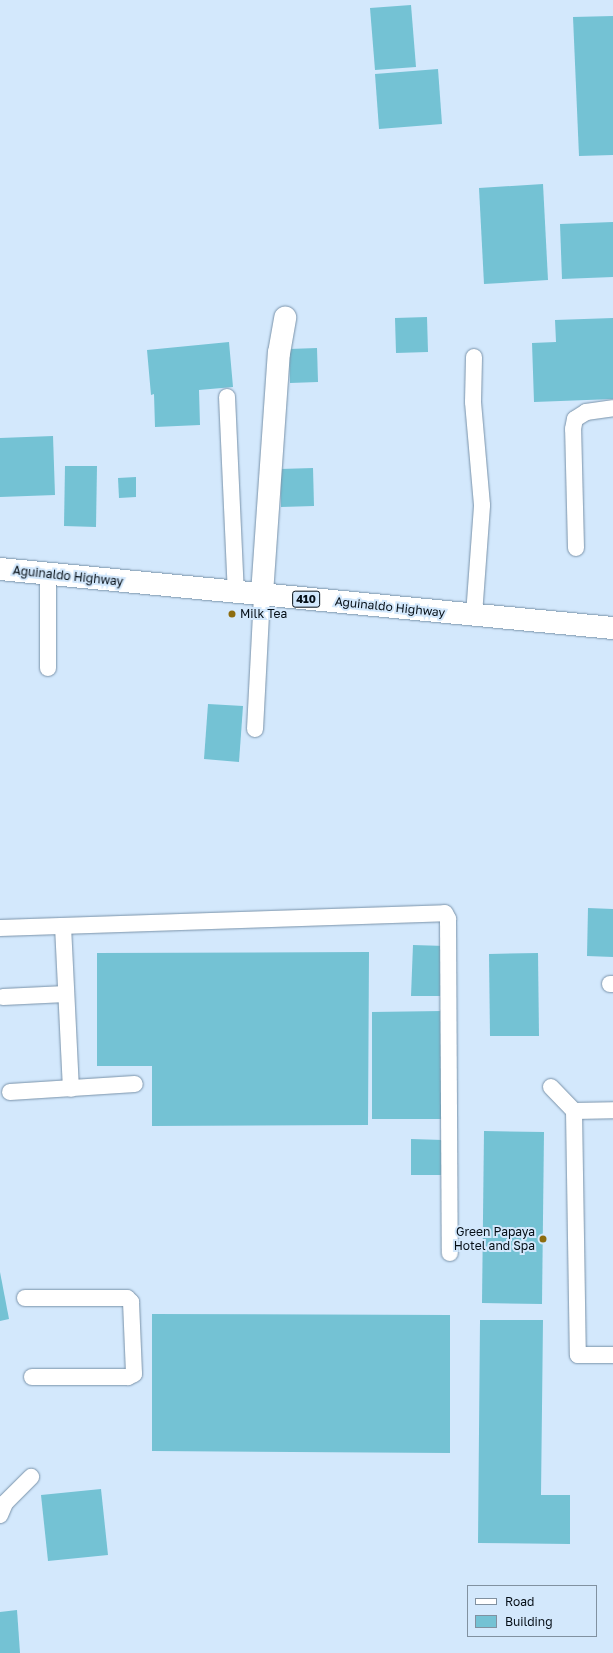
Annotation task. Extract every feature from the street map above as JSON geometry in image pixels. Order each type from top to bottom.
[{"type":"main road","points":[[262,594],[279,352],[285,318]]},
{"type":"main road","name":"Aguinaldo Highway","points":[[0,569],[236,593],[262,594],[613,628]]},
{"type":"lane","points":[[474,357],[473,402],[482,505],[474,615]]},
{"type":"lane","points":[[227,397],[236,593]]},
{"type":"lane","points":[[576,548],[573,429],[575,420],[586,412],[613,408]]},
{"type":"lane","points":[[48,573],[48,668]]},
{"type":"lane","points":[[255,729],[262,594]]},
{"type":"lane","points":[[0,928],[445,913],[448,919],[450,1253]]},
{"type":"lane","points":[[63,926],[71,1089]]},
{"type":"lane","points":[[3,997],[66,994]]},
{"type":"lane","points":[[10,1092],[135,1084]]},
{"type":"lane","points":[[552,1087],[574,1111],[578,1355],[613,1355]]},
{"type":"lane","points":[[574,1111],[613,1110]]},
{"type":"lane","points":[[25,1298],[127,1298],[131,1302],[134,1374],[128,1377],[32,1378]]},
{"type":"lane","points":[[0,1515],[5,1503],[31,1477]]},
{"type":"building","points":[[411,5],[416,67],[375,70],[370,8]]},
{"type":"building","points":[[613,16],[613,155],[579,156],[573,17]]},
{"type":"building","points":[[438,69],[442,124],[379,129],[375,74]]},
{"type":"building","points":[[543,184],[548,280],[484,284],[479,188]]},
{"type":"building","points":[[613,222],[613,277],[562,279],[560,224]]},
{"type":"building","points":[[427,317],[428,352],[396,353],[395,318]]},
{"type":"building","points":[[613,318],[613,399],[534,402],[532,343],[556,342],[555,320]]},
{"type":"building","points":[[229,342],[233,387],[199,390],[200,425],[155,427],[154,394],[151,395],[147,350]]},
{"type":"building","points":[[317,348],[318,382],[290,383],[289,349]]},
{"type":"building","points":[[53,436],[55,495],[0,497],[0,438]]},
{"type":"building","points":[[65,466],[97,466],[96,527],[64,526]]},
{"type":"building","points":[[313,468],[314,506],[281,507],[280,469]]},
{"type":"building","points":[[136,477],[136,497],[119,498],[118,478]]},
{"type":"building","points":[[208,704],[243,706],[239,762],[204,759]]},
{"type":"building","points":[[588,908],[613,909],[613,957],[587,956]]},
{"type":"building","points":[[413,945],[445,946],[443,996],[411,996]]},
{"type":"building","points":[[369,952],[368,1125],[152,1126],[152,1066],[97,1066],[97,953]]},
{"type":"building","points":[[538,953],[539,1036],[490,1036],[489,954]]},
{"type":"building","points":[[442,1011],[442,1119],[372,1119],[372,1012]]},
{"type":"building","points":[[484,1131],[544,1132],[542,1304],[482,1303]]},
{"type":"building","points":[[411,1139],[443,1140],[442,1175],[411,1175]]},
{"type":"building","points":[[0,1272],[9,1319],[0,1321]]},
{"type":"building","points":[[152,1314],[450,1315],[450,1453],[152,1451]]},
{"type":"building","points":[[480,1320],[543,1320],[541,1495],[570,1495],[570,1544],[478,1543]]},
{"type":"building","points":[[101,1489],[108,1555],[48,1561],[41,1495]]},
{"type":"building","points":[[17,1610],[20,1653],[0,1653],[0,1612]]},
{"type":"place","name":"Milk Tea","points":[[232,614]]},
{"type":"place","name":"Green Papaya Hotel and Spa","points":[[543,1239]]}]
